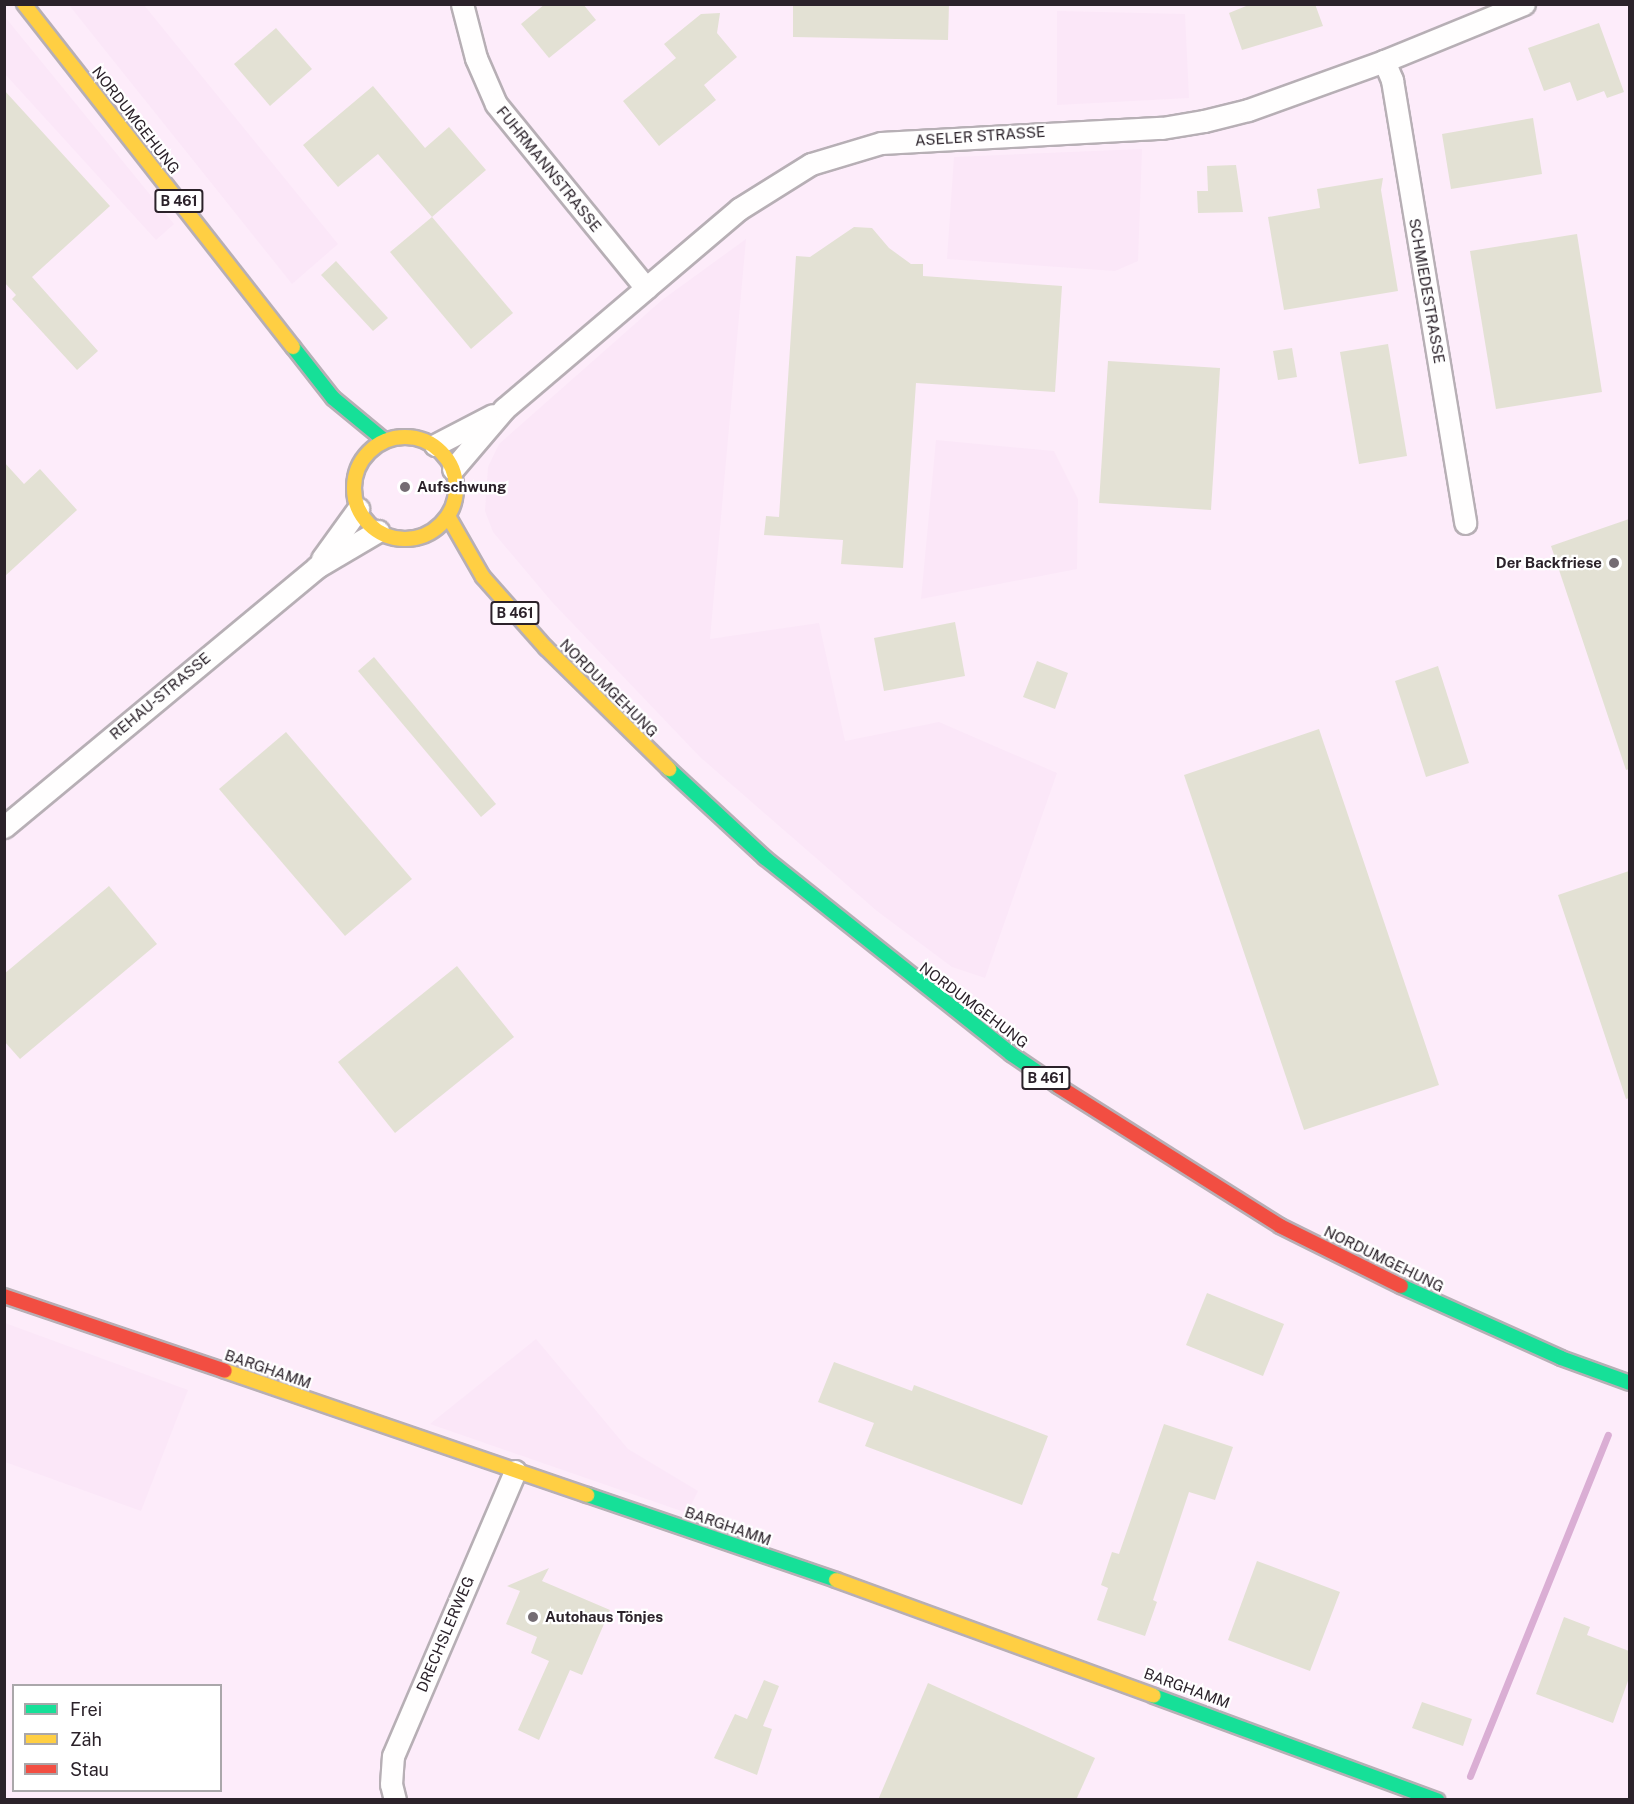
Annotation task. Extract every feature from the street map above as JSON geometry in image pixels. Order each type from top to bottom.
[{"type":"main road","name":"NORDUMGEHUNG","points":[[24,4],[333,398],[385,441]]},
{"type":"main road","name":"NORDUMGEHUNG","points":[[333,398],[359,465],[354,480],[358,509]]},
{"type":"main road","points":[[358,509],[378,531],[392,537],[423,536],[448,516],[457,485],[453,468],[435,446],[417,438],[385,441],[359,465]]},
{"type":"main road","name":"NORDUMGEHUNG","points":[[448,516],[483,577],[562,664],[765,858],[1011,1054],[1126,1132],[1280,1226],[1423,1297],[1561,1358],[1629,1383]]},
{"type":"main road","points":[[423,536],[440,548]]},
{"type":"main road","name":"NORDUMGEHUNG","points":[[457,560],[483,577]]},
{"type":"main road","name":"BARGHAMM","points":[[4,1296],[904,1603],[1437,1800]]},
{"type":"street","name":"FUHRMANNSTRASSE","points":[[462,4],[476,58],[496,104],[646,288]]},
{"type":"street","name":"ASELER STRASSE","points":[[453,468],[504,409],[646,288],[763,192],[811,164],[847,151],[881,143],[1162,128],[1248,110],[1384,61],[1524,4]]},
{"type":"street","name":"SCHMIEDESTRASSE","points":[[1384,61],[1392,80],[1465,523]]},
{"type":"street","name":"ASELER STRASSE","points":[[435,446],[504,409]]},
{"type":"street","name":"REHAU-STRASSE","points":[[316,567],[358,509]]},
{"type":"street","name":"REHAU-STRASSE","points":[[4,827],[316,567],[378,531]]},
{"type":"street","name":"DRECHSLERWEG","points":[[395,1800],[391,1784],[393,1756],[515,1472]]},
{"type":"shaded area","points":[[5,5],[1629,5],[1629,1799],[5,1799]]},
{"type":"shaded area","points":[[69,5],[144,5],[338,244],[292,284]]},
{"type":"shaded area","points":[[1057,11],[1185,14],[1189,98],[1057,105]]},
{"type":"shaded area","points":[[5,17],[174,224],[156,240],[5,74]]},
{"type":"shaded area","points":[[1142,149],[1138,261],[1115,271],[947,259],[954,157]]},
{"type":"shaded area","points":[[746,239],[710,639],[819,623],[845,741],[939,722],[1057,773],[985,978],[952,967],[877,911],[700,757],[552,602],[493,532],[485,511],[488,467],[499,444],[662,300]]},
{"type":"shaded area","points":[[936,440],[1054,451],[1078,499],[1077,569],[921,599]]},
{"type":"shaded area","points":[[5,1323],[188,1390],[141,1511],[5,1462]]},
{"type":"shaded area","points":[[536,1339],[628,1449],[698,1491],[687,1513],[430,1424]]},
{"type":"building","points":[[545,4],[583,4],[596,20],[549,58],[521,24]]},
{"type":"building","points":[[793,4],[949,4],[948,40],[793,37]]},
{"type":"building","points":[[1251,4],[1315,4],[1323,26],[1242,50],[1229,13]]},
{"type":"building","points":[[720,13],[717,33],[737,57],[704,85],[716,100],[659,146],[623,101],[676,58],[664,44],[701,14]]},
{"type":"building","points":[[1599,23],[1624,92],[1607,98],[1604,91],[1577,101],[1570,82],[1544,91],[1528,48]]},
{"type":"building","points":[[276,28],[312,69],[270,106],[234,64]]},
{"type":"building","points":[[373,86],[425,148],[449,127],[486,170],[432,217],[378,154],[338,187],[303,145]]},
{"type":"building","points":[[4,90],[110,206],[32,277],[98,351],[77,370],[12,299],[16,295],[4,282]]},
{"type":"building","points":[[1533,118],[1542,174],[1451,189],[1442,134]]},
{"type":"building","points":[[1236,165],[1243,212],[1198,213],[1197,191],[1208,191],[1207,166]]},
{"type":"building","points":[[1383,178],[1381,190],[1398,291],[1284,310],[1268,217],[1320,208],[1317,189]]},
{"type":"building","points":[[432,217],[513,313],[471,349],[390,252]]},
{"type":"building","points":[[854,227],[872,228],[889,248],[911,264],[923,264],[923,276],[1062,286],[1055,392],[916,383],[903,568],[841,564],[843,540],[764,535],[766,516],[779,517],[796,256],[810,257]]},
{"type":"building","points":[[1577,234],[1602,392],[1496,409],[1470,251]]},
{"type":"building","points":[[336,261],[388,318],[373,331],[321,275]]},
{"type":"building","points":[[1388,344],[1407,456],[1359,464],[1340,352]]},
{"type":"building","points":[[1292,348],[1297,377],[1278,380],[1273,351]]},
{"type":"building","points":[[1108,361],[1220,368],[1211,510],[1099,503]]},
{"type":"building","points":[[4,462],[24,484],[40,469],[77,510],[4,577]]},
{"type":"building","points":[[1629,519],[1629,769],[1626,770],[1551,546]]},
{"type":"building","points":[[955,622],[965,676],[884,691],[874,638]]},
{"type":"building","points":[[374,657],[496,804],[481,817],[358,671]]},
{"type":"building","points":[[1037,661],[1068,673],[1055,709],[1023,697]]},
{"type":"building","points":[[1438,666],[1469,763],[1426,777],[1395,681]]},
{"type":"building","points":[[1319,729],[1439,1085],[1304,1130],[1184,775]]},
{"type":"building","points":[[286,732],[412,879],[345,936],[219,789]]},
{"type":"building","points":[[1629,871],[1629,1098],[1626,1099],[1558,895]]},
{"type":"building","points":[[109,886],[157,944],[20,1059],[4,1041],[4,974]]},
{"type":"building","points":[[457,966],[514,1037],[395,1133],[338,1062]]},
{"type":"building","points":[[1207,1293],[1284,1324],[1263,1376],[1186,1345]]},
{"type":"building","points":[[834,1362],[912,1391],[914,1385],[1048,1436],[1022,1505],[865,1446],[874,1423],[818,1402]]},
{"type":"building","points":[[1164,1424],[1233,1447],[1215,1500],[1189,1492],[1153,1600],[1157,1602],[1145,1636],[1097,1620],[1108,1588],[1101,1585],[1112,1552],[1119,1554]]},
{"type":"building","points":[[1257,1561],[1340,1592],[1310,1671],[1228,1640]]},
{"type":"building","points":[[549,1568],[542,1581],[610,1610],[582,1675],[570,1670],[539,1740],[518,1730],[549,1661],[531,1653],[537,1637],[506,1624],[520,1591],[507,1586]]},
{"type":"building","points":[[1564,1617],[1590,1627],[1587,1635],[1629,1651],[1629,1678],[1613,1723],[1536,1694]]},
{"type":"building","points":[[764,1680],[779,1686],[763,1726],[772,1729],[757,1775],[714,1758],[735,1714],[747,1719]]},
{"type":"building","points":[[928,1683],[1095,1758],[1076,1800],[878,1800]]},
{"type":"building","points":[[1422,1702],[1472,1719],[1463,1746],[1412,1728]]},
{"type":"waterway","points":[[1470,1776],[1608,1435]]},
{"type":"traffic: fast","points":[[293,347],[333,398],[385,441]]},
{"type":"traffic: fast","points":[[669,769],[765,858],[1011,1054],[1058,1086]]},
{"type":"traffic: fast","points":[[1401,1286],[1561,1358],[1630,1383]]},
{"type":"traffic: fast","points":[[587,1495],[836,1580]]},
{"type":"traffic: fast","points":[[1154,1696],[1437,1800]]},
{"type":"traffic: slow","points":[[24,4],[293,347]]},
{"type":"traffic: slow","points":[[405,437],[424,441],[441,452],[452,469],[456,488],[452,507],[441,524],[424,535],[405,539],[386,535],[369,524],[358,507],[354,488],[358,469],[369,452],[386,441],[405,437]]},
{"type":"traffic: slow","points":[[448,516],[483,577],[546,648],[669,769]]},
{"type":"traffic: slow","points":[[225,1371],[587,1495]]},
{"type":"traffic: slow","points":[[836,1580],[1154,1696]]},
{"type":"traffic: jam","points":[[1058,1086],[1280,1226],[1401,1286]]},
{"type":"traffic: jam","points":[[4,1296],[225,1371]]},
{"type":"place","name":"Aufschwung","points":[[405,487]]},
{"type":"place","name":"Der Backfriese","points":[[1614,563]]},
{"type":"place","name":"Autohaus Tönjes","points":[[533,1617]]}]
